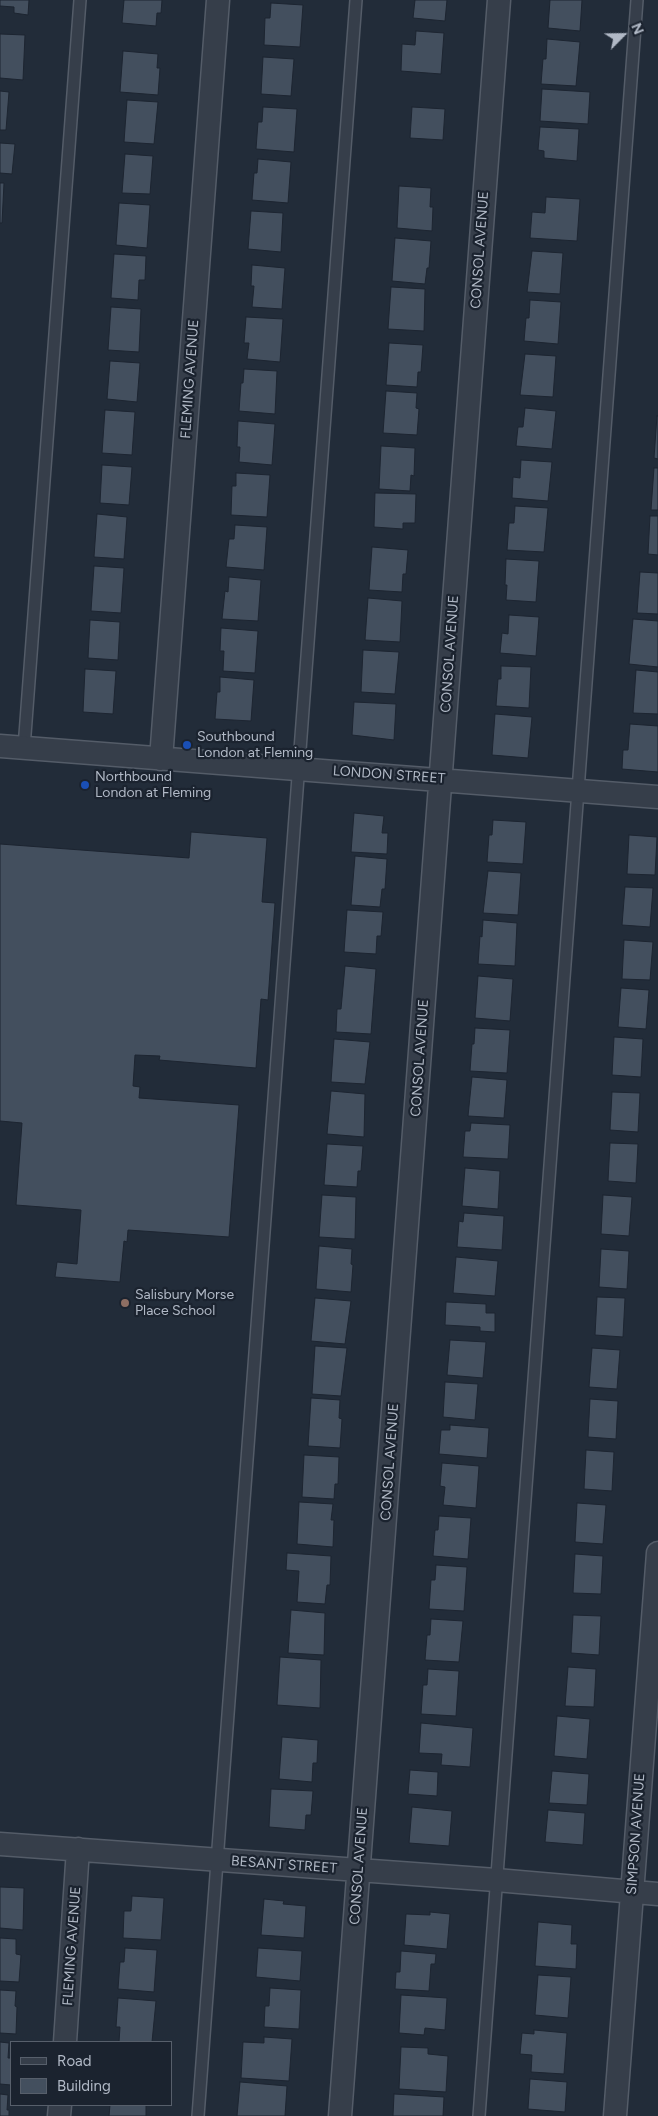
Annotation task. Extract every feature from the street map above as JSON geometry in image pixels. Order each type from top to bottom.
[{"type":"street","name":"FLEMING AVENUE","points":[[161,759],[218,0]]},
{"type":"street","name":"CONSOL AVENUE","points":[[340,2116],[499,0]]},
{"type":"street","name":"LONDON STREET","points":[[0,746],[658,796]]},
{"type":"street","name":"SIMPSON AVENUE","points":[[615,2116],[658,1553]]},
{"type":"street","name":"BESANT STREET","points":[[0,1844],[496,1880],[658,1894]]},
{"type":"street","name":"FLEMING AVENUE","points":[[65,2041],[78,1850]]},
{"type":"lane","points":[[24,748],[80,0]]},
{"type":"lane","points":[[198,2116],[356,0]]},
{"type":"lane","points":[[479,2116],[637,0]]},
{"type":"building","points":[[0,0],[29,0],[28,15],[14,13],[14,7],[0,6]]},
{"type":"building","points":[[124,0],[162,0],[161,13],[157,13],[156,26],[122,23]]},
{"type":"building","points":[[415,0],[447,0],[445,21],[413,18]]},
{"type":"building","points":[[550,0],[582,0],[580,31],[548,28]]},
{"type":"building","points":[[271,3],[303,5],[300,47],[264,45],[265,18],[270,18]]},
{"type":"building","points":[[416,31],[444,33],[441,74],[401,71],[402,44],[415,45]]},
{"type":"building","points":[[0,34],[25,35],[23,80],[0,78]]},
{"type":"building","points":[[547,39],[580,42],[576,86],[541,84],[543,59],[546,59]]},
{"type":"building","points":[[123,51],[158,54],[157,68],[160,68],[158,95],[120,92]]},
{"type":"building","points":[[263,57],[294,59],[291,96],[261,94]]},
{"type":"building","points":[[542,89],[590,92],[588,124],[540,121]]},
{"type":"building","points":[[0,91],[9,92],[6,130],[0,130]]},
{"type":"building","points":[[127,100],[158,102],[154,144],[124,142]]},
{"type":"building","points":[[263,107],[297,109],[294,152],[256,149],[258,122],[262,122]]},
{"type":"building","points":[[412,107],[445,109],[443,140],[410,138]]},
{"type":"building","points":[[540,127],[579,129],[577,161],[544,158],[544,151],[538,150]]},
{"type":"building","points":[[0,143],[15,144],[12,174],[0,173]]},
{"type":"building","points":[[125,154],[153,156],[150,194],[122,193]]},
{"type":"building","points":[[258,159],[291,162],[288,203],[252,200],[254,173],[257,173]]},
{"type":"building","points":[[0,183],[4,183],[2,223],[0,223]]},
{"type":"building","points":[[399,186],[431,188],[430,207],[433,207],[432,231],[397,228]]},
{"type":"building","points":[[546,197],[580,199],[577,241],[530,238],[532,212],[545,213]]},
{"type":"building","points":[[119,203],[150,205],[147,248],[116,245]]},
{"type":"building","points":[[251,211],[283,213],[281,252],[248,249]]},
{"type":"building","points":[[395,238],[431,241],[429,268],[427,268],[425,284],[392,281]]},
{"type":"building","points":[[532,251],[563,253],[560,294],[527,292]]},
{"type":"building","points":[[114,254],[146,256],[145,280],[139,280],[138,300],[111,298]]},
{"type":"building","points":[[252,265],[285,268],[282,309],[252,307],[254,286],[251,286]]},
{"type":"building","points":[[391,287],[425,289],[424,331],[388,329]]},
{"type":"building","points":[[530,300],[561,302],[558,344],[524,341],[526,318],[529,318]]},
{"type":"building","points":[[111,307],[141,309],[139,352],[108,350]]},
{"type":"building","points":[[246,317],[283,319],[280,362],[247,359],[249,343],[244,343]]},
{"type":"building","points":[[389,343],[423,345],[421,372],[418,372],[417,387],[386,385]]},
{"type":"building","points":[[525,354],[556,356],[553,397],[520,395]]},
{"type":"building","points":[[110,361],[140,363],[137,402],[107,399]]},
{"type":"building","points":[[244,369],[277,371],[275,414],[239,411]]},
{"type":"building","points":[[386,391],[417,393],[416,408],[419,409],[417,435],[383,433]]},
{"type":"building","points":[[525,408],[556,411],[552,449],[516,446],[518,427],[523,427]]},
{"type":"building","points":[[105,410],[135,412],[132,455],[102,453]]},
{"type":"building","points":[[658,416],[658,459],[654,458]]},
{"type":"building","points":[[238,421],[275,424],[272,465],[239,462],[240,447],[237,447]]},
{"type":"building","points":[[381,446],[415,448],[414,476],[411,475],[410,491],[379,489]]},
{"type":"building","points":[[521,460],[552,462],[548,501],[512,498],[513,477],[520,478]]},
{"type":"building","points":[[102,465],[132,467],[129,505],[100,503]]},
{"type":"building","points":[[654,468],[658,468],[658,510],[651,510]]},
{"type":"building","points":[[236,473],[270,475],[267,517],[231,515],[232,486],[236,486]]},
{"type":"building","points":[[375,493],[416,494],[415,523],[403,523],[403,529],[374,527]]},
{"type":"building","points":[[515,506],[548,508],[544,552],[507,550],[509,523],[514,523]]},
{"type":"building","points":[[97,514],[127,517],[124,559],[94,557]]},
{"type":"building","points":[[650,516],[658,516],[658,555],[648,554]]},
{"type":"building","points":[[235,525],[267,527],[264,570],[226,567],[229,539],[234,539]]},
{"type":"building","points":[[372,547],[408,550],[406,574],[403,574],[402,592],[369,590]]},
{"type":"building","points":[[506,559],[539,561],[536,602],[506,600]]},
{"type":"building","points":[[94,566],[124,568],[121,613],[91,611]]},
{"type":"building","points":[[640,572],[658,573],[658,614],[637,613]]},
{"type":"building","points":[[229,577],[261,580],[258,621],[222,619],[225,591],[228,592]]},
{"type":"building","points":[[368,598],[402,601],[400,642],[365,640]]},
{"type":"building","points":[[509,615],[539,617],[536,656],[500,653],[502,633],[508,634]]},
{"type":"building","points":[[633,619],[658,621],[658,667],[629,664]]},
{"type":"building","points":[[90,620],[120,622],[118,660],[88,658]]},
{"type":"building","points":[[221,628],[258,631],[255,673],[223,671],[224,651],[220,651]]},
{"type":"building","points":[[363,650],[399,652],[395,694],[361,692]]},
{"type":"building","points":[[501,666],[531,667],[529,708],[496,706],[498,679],[501,679]]},
{"type":"building","points":[[85,669],[116,671],[113,714],[83,712]]},
{"type":"building","points":[[636,670],[658,672],[658,714],[633,713]]},
{"type":"building","points":[[220,677],[254,680],[251,721],[215,719],[217,692],[220,692]]},
{"type":"building","points":[[354,702],[396,704],[394,740],[352,735]]},
{"type":"building","points":[[495,714],[532,717],[528,758],[492,755]]},
{"type":"building","points":[[630,724],[658,726],[658,772],[622,769],[623,750],[628,750]]},
{"type":"building","points":[[354,813],[384,816],[382,833],[388,833],[387,854],[351,852]]},
{"type":"building","points":[[493,820],[526,822],[523,864],[487,862],[489,835],[492,835]]},
{"type":"building","points":[[191,832],[267,838],[262,902],[275,903],[268,1000],[261,999],[256,1068],[159,1060],[160,1056],[135,1055],[133,1086],[140,1087],[139,1098],[239,1105],[229,1237],[128,1230],[127,1242],[124,1241],[120,1282],[55,1277],[57,1262],[77,1264],[81,1210],[16,1205],[22,1123],[0,1121],[0,844],[189,858]]},
{"type":"building","points":[[629,835],[657,837],[655,875],[627,874]]},
{"type":"building","points":[[355,856],[387,859],[385,889],[382,889],[380,907],[351,905]]},
{"type":"building","points":[[488,871],[521,873],[518,915],[483,913]]},
{"type":"building","points":[[625,887],[653,888],[650,927],[622,925]]},
{"type":"building","points":[[347,910],[383,912],[381,936],[377,936],[376,954],[344,952]]},
{"type":"building","points":[[483,920],[517,923],[515,966],[478,964]]},
{"type":"building","points":[[624,940],[653,942],[650,980],[622,979]]},
{"type":"building","points":[[345,966],[376,969],[371,1034],[336,1032],[337,1009],[341,1009]]},
{"type":"building","points":[[478,976],[513,979],[510,1021],[475,1018]]},
{"type":"building","points":[[621,988],[649,990],[646,1029],[618,1027]]},
{"type":"building","points":[[475,1028],[510,1030],[507,1073],[470,1071]]},
{"type":"building","points":[[614,1037],[643,1039],[641,1077],[612,1075]]},
{"type":"building","points":[[334,1039],[370,1042],[365,1084],[331,1082]]},
{"type":"building","points":[[472,1077],[507,1080],[504,1118],[468,1116]]},
{"type":"building","points":[[331,1091],[365,1094],[364,1137],[327,1134]]},
{"type":"building","points":[[612,1092],[640,1093],[638,1132],[610,1130]]},
{"type":"building","points":[[471,1123],[510,1125],[508,1159],[463,1157],[465,1131],[470,1131]]},
{"type":"building","points":[[610,1143],[638,1144],[636,1183],[608,1181]]},
{"type":"building","points":[[327,1144],[363,1146],[361,1171],[358,1171],[357,1187],[324,1185]]},
{"type":"building","points":[[465,1168],[500,1171],[498,1209],[462,1206]]},
{"type":"building","points":[[322,1195],[356,1197],[355,1239],[319,1237]]},
{"type":"building","points":[[603,1195],[632,1197],[629,1236],[601,1234]]},
{"type":"building","points":[[464,1213],[504,1216],[502,1250],[457,1247],[459,1221],[463,1222]]},
{"type":"building","points":[[319,1246],[352,1249],[351,1292],[316,1289]]},
{"type":"building","points":[[601,1249],[629,1251],[627,1289],[599,1287]]},
{"type":"building","points":[[456,1257],[498,1261],[495,1296],[453,1293]]},
{"type":"building","points":[[597,1297],[625,1298],[623,1337],[595,1335]]},
{"type":"building","points":[[315,1298],[351,1301],[345,1344],[311,1341]]},
{"type":"building","points":[[446,1302],[486,1304],[486,1313],[495,1313],[495,1332],[480,1331],[480,1327],[445,1325]]},
{"type":"building","points":[[450,1340],[486,1342],[483,1378],[447,1375]]},
{"type":"building","points":[[315,1346],[347,1348],[341,1396],[312,1394]]},
{"type":"building","points":[[592,1348],[620,1350],[617,1389],[589,1387]]},
{"type":"building","points":[[445,1382],[478,1384],[475,1420],[443,1417]]},
{"type":"building","points":[[311,1398],[340,1400],[339,1418],[342,1419],[340,1448],[308,1446]]},
{"type":"building","points":[[590,1399],[618,1401],[616,1439],[588,1437]]},
{"type":"building","points":[[450,1425],[489,1428],[487,1458],[439,1454],[441,1430],[450,1430]]},
{"type":"building","points":[[586,1450],[614,1452],[612,1491],[584,1489]]},
{"type":"building","points":[[304,1455],[339,1457],[338,1484],[335,1484],[334,1499],[302,1497]]},
{"type":"building","points":[[442,1463],[479,1466],[476,1508],[443,1505],[445,1487],[440,1486]]},
{"type":"building","points":[[299,1502],[333,1504],[331,1520],[334,1520],[333,1547],[297,1544]]},
{"type":"building","points":[[577,1503],[606,1505],[603,1544],[575,1542]]},
{"type":"building","points":[[439,1516],[471,1518],[468,1559],[433,1556],[435,1530],[438,1530]]},
{"type":"building","points":[[287,1553],[331,1556],[330,1585],[327,1585],[325,1604],[297,1602],[299,1571],[286,1570]]},
{"type":"building","points":[[575,1554],[603,1556],[601,1594],[573,1593]]},
{"type":"building","points":[[436,1565],[467,1567],[464,1611],[429,1609],[431,1580],[435,1580]]},
{"type":"building","points":[[291,1610],[325,1613],[324,1655],[288,1653]]},
{"type":"building","points":[[573,1615],[601,1616],[599,1655],[571,1653]]},
{"type":"building","points":[[431,1619],[463,1621],[459,1662],[425,1660],[427,1635],[430,1635]]},
{"type":"building","points":[[280,1657],[321,1660],[320,1708],[277,1705]]},
{"type":"building","points":[[568,1667],[596,1669],[594,1707],[565,1706]]},
{"type":"building","points":[[428,1669],[459,1671],[456,1716],[421,1714],[423,1685],[427,1685]]},
{"type":"building","points":[[557,1716],[590,1719],[587,1759],[554,1756]]},
{"type":"building","points":[[421,1723],[473,1728],[470,1767],[441,1765],[442,1754],[419,1753]]},
{"type":"building","points":[[282,1737],[318,1740],[317,1763],[313,1763],[312,1782],[279,1779]]},
{"type":"building","points":[[410,1770],[438,1772],[437,1796],[408,1794]]},
{"type":"building","points":[[552,1771],[589,1774],[587,1805],[549,1803]]},
{"type":"building","points":[[271,1789],[313,1791],[311,1815],[306,1815],[305,1830],[269,1827]]},
{"type":"building","points":[[412,1807],[452,1811],[449,1846],[409,1843]]},
{"type":"building","points":[[548,1810],[585,1813],[583,1845],[545,1842]]},
{"type":"building","points":[[0,1887],[24,1888],[23,1930],[0,1928]]},
{"type":"building","points":[[132,1896],[164,1898],[161,1940],[123,1938],[124,1911],[131,1911]]},
{"type":"building","points":[[264,1899],[284,1901],[283,1904],[306,1906],[304,1938],[261,1935]]},
{"type":"building","points":[[430,1912],[450,1914],[447,1949],[404,1945],[406,1914],[430,1915]]},
{"type":"building","points":[[538,1922],[572,1925],[571,1944],[577,1944],[576,1969],[535,1966]]},
{"type":"building","points":[[0,1938],[16,1939],[16,1954],[21,1955],[19,1982],[0,1981]]},
{"type":"building","points":[[125,1948],[157,1950],[154,1992],[118,1989],[120,1962],[124,1962]]},
{"type":"building","points":[[258,1948],[302,1951],[300,1981],[256,1977]]},
{"type":"building","points":[[401,1951],[436,1954],[435,1964],[431,1964],[429,1991],[395,1989],[396,1972],[400,1972]]},
{"type":"building","points":[[538,1975],[571,1977],[568,2018],[535,2015]]},
{"type":"building","points":[[270,1988],[301,1990],[299,2029],[264,2027],[265,2006],[269,2006]]},
{"type":"building","points":[[0,1990],[16,1991],[16,2034],[0,2033]]},
{"type":"building","points":[[401,1995],[447,1998],[445,2030],[425,2028],[424,2035],[399,2033]]},
{"type":"building","points":[[118,1998],[156,2001],[152,2041],[119,2041],[120,2027],[116,2027]]},
{"type":"building","points":[[534,2030],[567,2033],[564,2074],[531,2072],[532,2055],[520,2054],[522,2033],[534,2034]]},
{"type":"building","points":[[264,2037],[292,2039],[289,2081],[241,2078],[243,2042],[264,2043]]},
{"type":"building","points":[[0,2042],[9,2043],[10,2085],[0,2084]]},
{"type":"building","points":[[401,2047],[428,2048],[428,2054],[448,2056],[446,2092],[399,2089]]},
{"type":"building","points":[[530,2079],[567,2082],[565,2112],[528,2109]]},
{"type":"building","points":[[240,2082],[287,2086],[285,2116],[237,2116]]},
{"type":"building","points":[[0,2094],[8,2095],[7,2110],[9,2110],[9,2116],[0,2116]]},
{"type":"building","points":[[394,2094],[444,2097],[443,2116],[393,2116]]},
{"type":"building","points":[[110,2106],[146,2106],[146,2116],[109,2116]]},
{"type":"place","name":"Southbound London at Fleming","points":[[187,745]]},
{"type":"place","name":"Northbound London at Fleming","points":[[85,785]]},
{"type":"place","name":"Salisbury Morse Place School","points":[[125,1303]]}]
